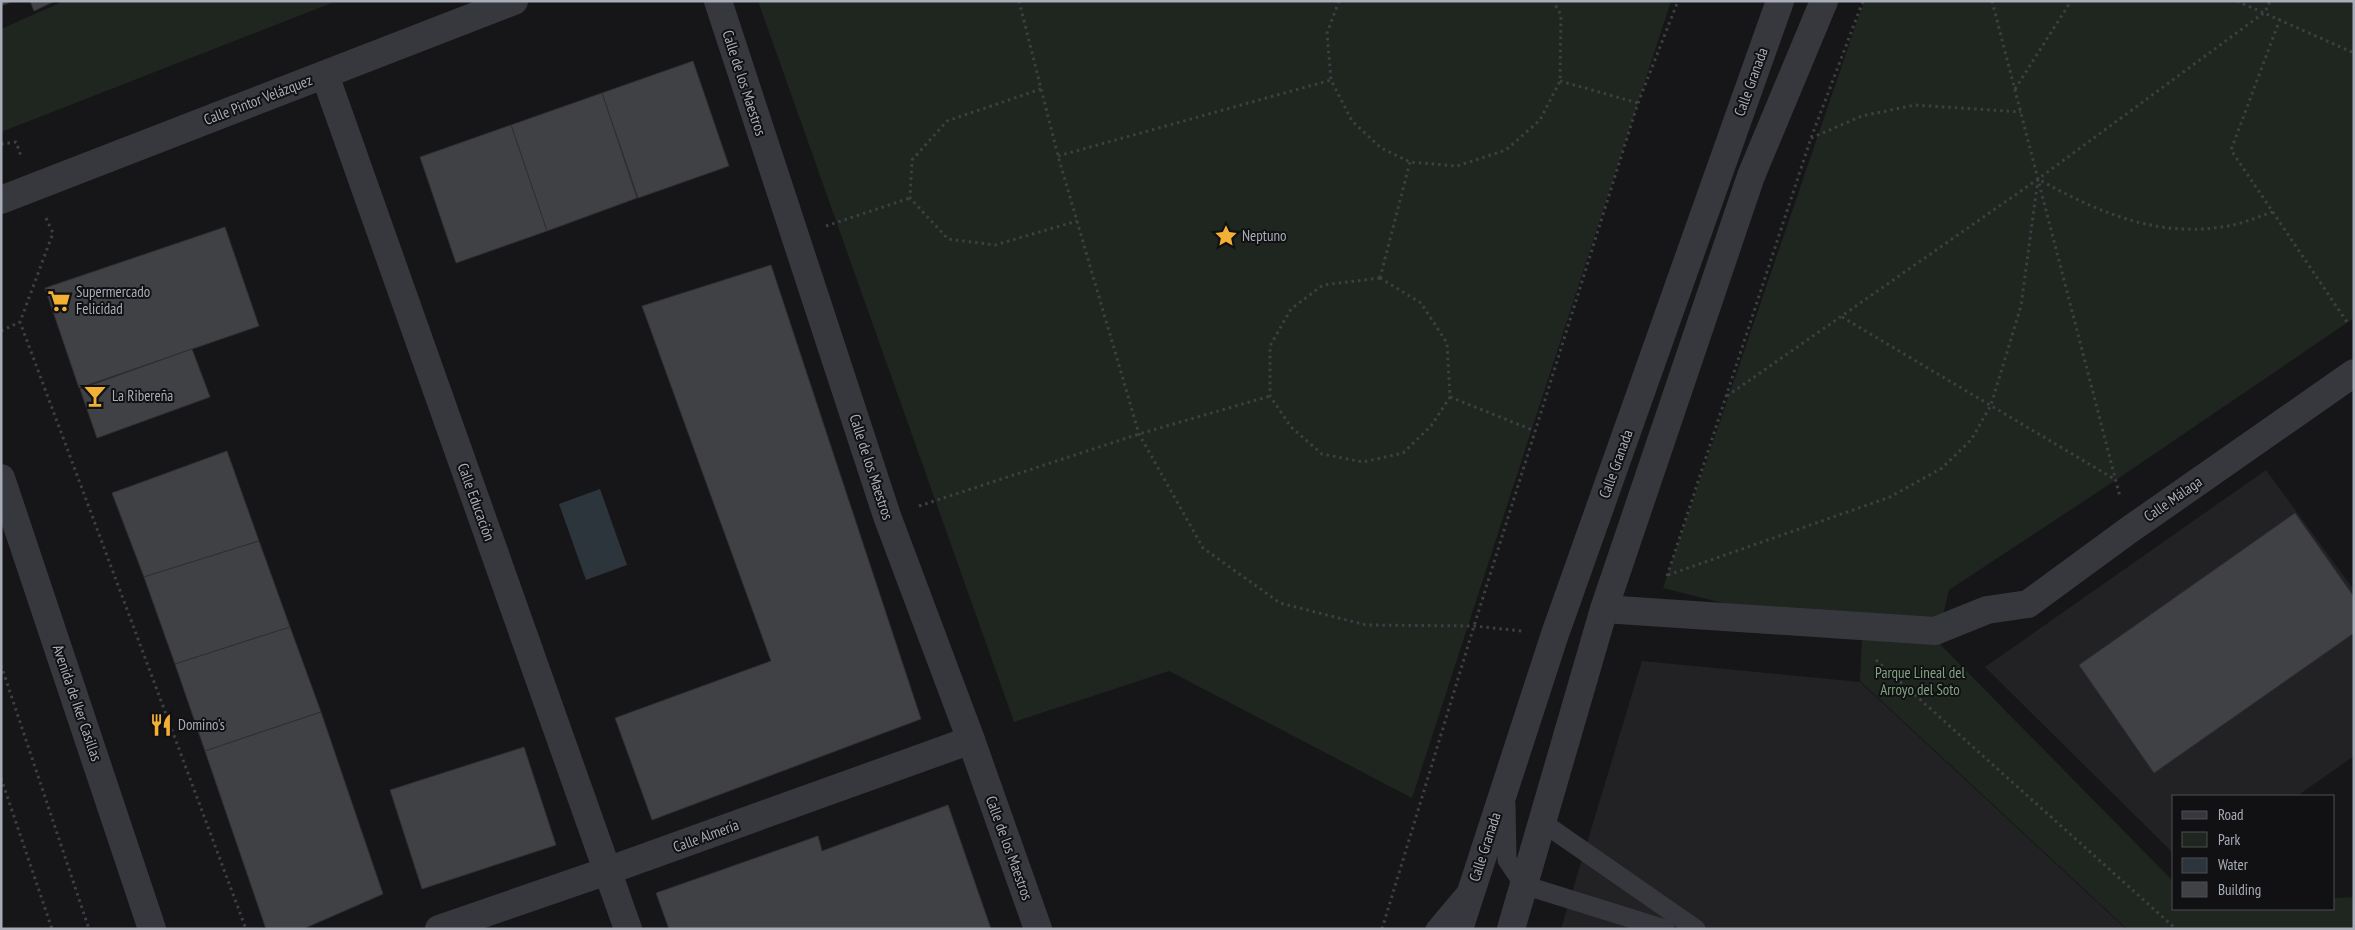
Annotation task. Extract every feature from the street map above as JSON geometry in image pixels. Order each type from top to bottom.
[{"type":"street","name":"Calle Pintor Velázquez","points":[[1,200],[514,1]]},
{"type":"street","name":"Calle de los Maestros","points":[[718,1],[887,516],[971,740],[1038,929]]},
{"type":"street","name":"Calle Granada","points":[[1459,929],[1555,634],[1780,1]]},
{"type":"street","points":[[1511,929],[1604,609],[1751,176],[1824,1]]},
{"type":"street","name":"Calle Educación","points":[[325,75],[628,929]]},
{"type":"street","name":"Calle Málaga","points":[[1604,609],[1935,631],[1988,610],[2028,604],[2129,530],[2354,373]]},
{"type":"street","name":"Avenida de Iker Casillas","points":[[1,478],[152,929]]},
{"type":"street","name":"Calle Almería","points":[[439,929],[607,871],[971,740]]},
{"type":"lane","points":[[1505,786],[1507,860],[1524,885],[1665,929]]},
{"type":"lane","points":[[1542,822],[1696,929]]},
{"type":"lane","points":[[1436,929],[1474,882]]},
{"type":"path","points":[[1018,1],[1058,156],[1139,434],[1203,548],[1280,603],[1366,625],[1474,626],[1555,634]]},
{"type":"path","points":[[1338,1],[1327,33],[1331,80],[1352,121],[1381,148],[1410,162],[1457,166],[1506,150],[1540,120],[1560,81],[1561,15],[1552,1]]},
{"type":"path","points":[[1382,929],[1474,626],[1638,103],[1678,1]]},
{"type":"path","points":[[1655,612],[1811,138],[1863,1]]},
{"type":"path","points":[[1992,1],[2129,530]]},
{"type":"path","points":[[2015,89],[2071,1]]},
{"type":"path","points":[[2237,1],[2354,53]]},
{"type":"path","points":[[1727,396],[2038,179],[2265,12],[2270,1]]},
{"type":"path","points":[[2280,19],[2231,150],[2347,322]]},
{"type":"path","points":[[1058,156],[1331,80]]},
{"type":"path","points":[[1560,81],[1638,103]]},
{"type":"path","points":[[1041,90],[947,121],[912,160],[910,198],[948,239],[996,245],[1077,222]]},
{"type":"path","points":[[1811,138],[1862,116],[1915,105],[2021,112]]},
{"type":"path","points":[[1380,278],[1410,162]]},
{"type":"path","points":[[2038,179],[2082,204],[2137,223],[2188,229],[2233,225],[2273,212]]},
{"type":"path","points":[[1668,575],[1890,496],[1942,468],[1971,440],[1991,405],[2020,306],[2038,179]]},
{"type":"path","points":[[33,187],[53,234],[20,322],[246,929]]},
{"type":"path","points":[[795,236],[910,198]]},
{"type":"path","points":[[1380,278],[1421,303],[1447,343],[1450,397],[1431,426],[1403,452],[1363,462],[1322,454],[1291,427],[1270,396],[1270,346],[1291,309],[1323,285],[1380,278]]},
{"type":"path","points":[[1842,316],[2116,480]]},
{"type":"path","points":[[1,331],[20,322]]},
{"type":"path","points":[[887,516],[1139,434],[1270,396]]},
{"type":"path","points":[[1450,397],[1536,431]]},
{"type":"path","points":[[1873,658],[2176,929]]},
{"type":"path","points":[[1,665],[89,929]]},
{"type":"path","points":[[1,778],[52,929]]},
{"type":"shaded area","points":[[2266,470],[2354,590],[2354,756],[2298,795],[2172,795],[2172,852],[1985,667]]},
{"type":"shaded area","points":[[1642,661],[1860,682],[2126,929],[1561,929]]},
{"type":"green space","points":[[64,1],[337,1],[1,132],[1,29]]},
{"type":"green space","points":[[758,1],[1671,1],[1412,798],[1169,671],[1014,722]]},
{"type":"green space","name":"Parque Lineal del Arroyo del Soto","points":[[1864,1],[2354,1],[2354,318],[2116,480],[1949,590],[1937,641],[2172,880],[2172,910],[2335,910],[2335,898],[2354,897],[2354,929],[2127,929],[1860,681],[1862,638],[1663,588]]},
{"type":"water","points":[[600,489],[627,565],[586,580],[559,504]]},
{"type":"building","points":[[1,1],[13,1],[1,6]]},
{"type":"building","points":[[30,1],[55,1],[34,11]]},
{"type":"building","points":[[693,61],[729,166],[638,198],[602,93]]},
{"type":"building","points":[[602,93],[637,198],[547,231],[511,125]]},
{"type":"building","points":[[511,125],[547,231],[456,263],[420,157]]},
{"type":"building","points":[[225,227],[259,326],[79,388],[45,288]]},
{"type":"building","points":[[771,265],[921,719],[652,820],[615,718],[771,661],[642,306]]},
{"type":"building","points":[[192,349],[210,397],[97,438],[80,389]]},
{"type":"building","points":[[227,451],[259,541],[144,577],[112,493]]},
{"type":"building","points":[[2295,513],[2354,597],[2354,633],[2154,773],[2079,665]]},
{"type":"building","points":[[259,541],[290,627],[175,664],[144,577]]},
{"type":"building","points":[[290,627],[321,712],[205,751],[175,664]]},
{"type":"building","points":[[321,712],[383,894],[303,929],[266,929],[205,751]]},
{"type":"building","points":[[524,747],[556,845],[422,889],[390,790]]},
{"type":"building","points":[[948,805],[991,929],[669,929],[656,893],[818,836],[822,851]]},
{"type":"place","name":"Neptuno","points":[[1226,236]]},
{"type":"place","name":"Supermercado Felicidad","points":[[59,301]]},
{"type":"place","name":"La Ribereña","points":[[95,396]]},
{"type":"place","name":"Domino's","points":[[161,725]]}]
